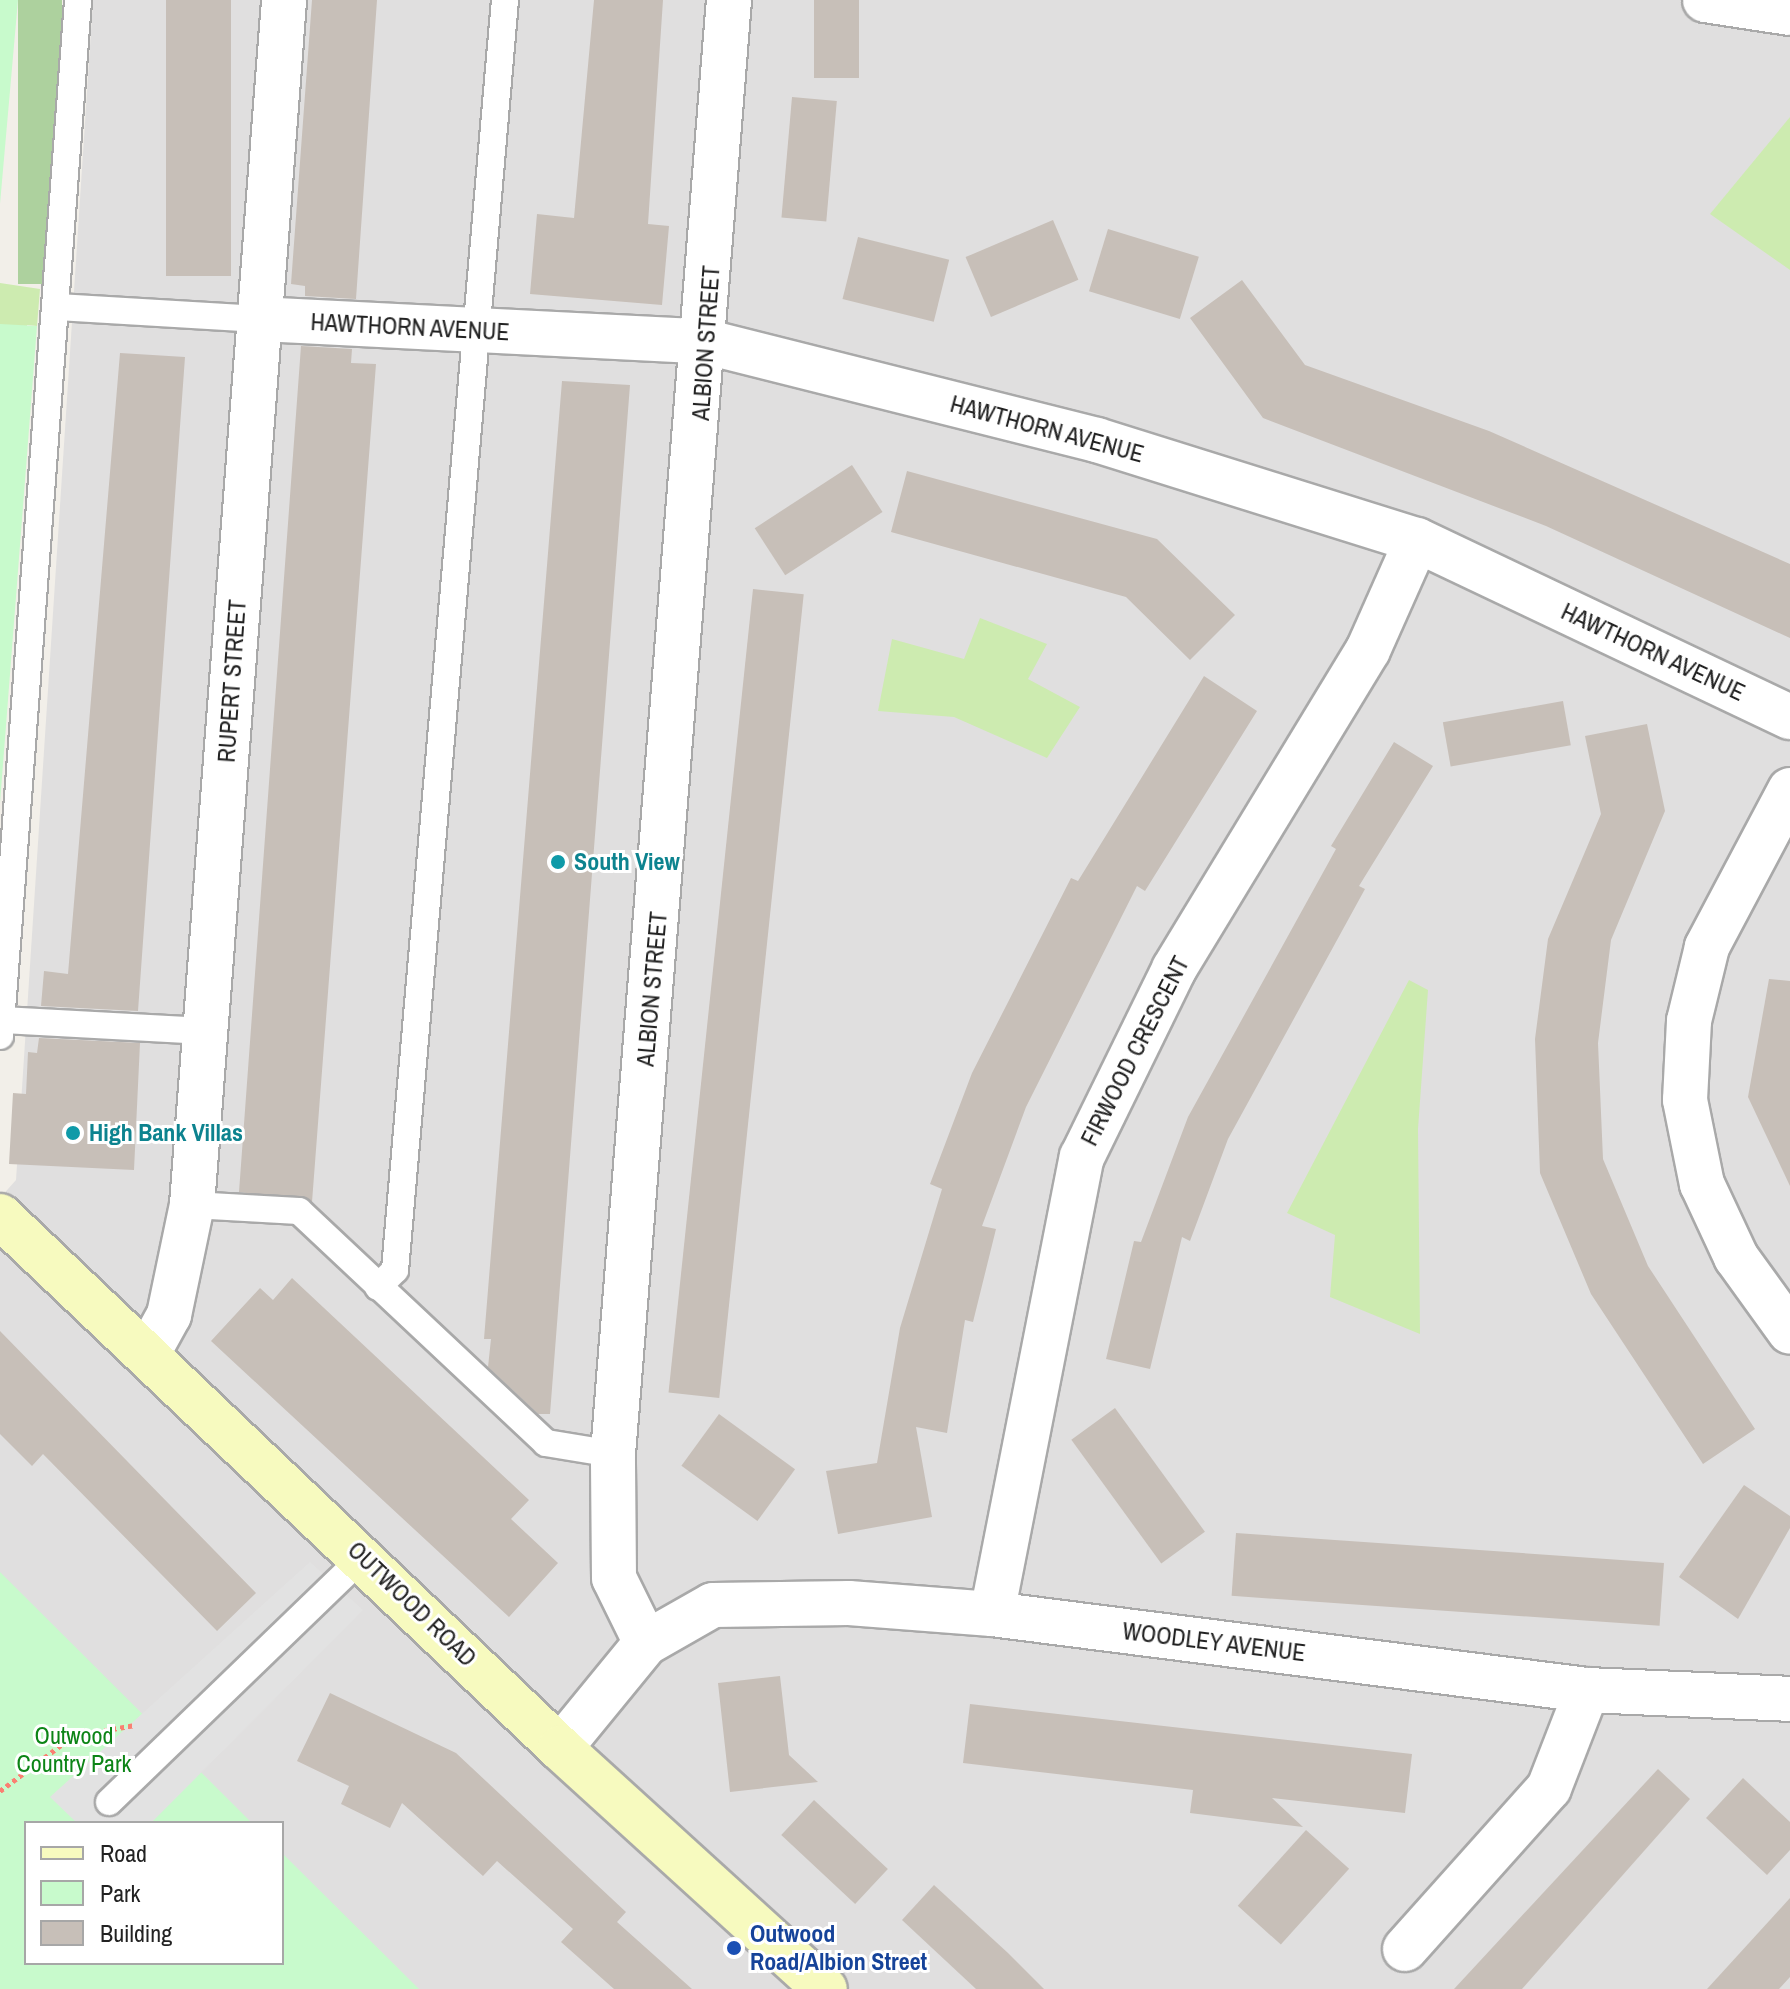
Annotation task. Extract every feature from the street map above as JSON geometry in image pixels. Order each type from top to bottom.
[{"type":"street","name":"RUPERT STREET","points":[[147,1355],[169,1315],[192,1205],[284,0]]},
{"type":"street","name":"ALBION STREET","points":[[646,1643],[614,1578],[613,1454],[707,342],[729,0]]},
{"type":"street","points":[[1705,0],[1790,13]]},
{"type":"street","name":"HAWTHORN AVENUE","points":[[259,319],[707,342],[1097,440],[1417,540],[1790,717]]},
{"type":"street","name":"FIRWOOD CRESCENT","points":[[992,1614],[1082,1157],[1174,969],[1368,650],[1417,540]]},
{"type":"street","points":[[1790,790],[1707,947],[1689,1021],[1685,1100],[1702,1184],[1736,1257],[1790,1332]]},
{"type":"street","name":"OUTWOOD ROAD","points":[[0,1216],[364,1556],[560,1748],[825,1989]]},
{"type":"street","name":"WOODLEY AVENUE","points":[[646,1643],[713,1605],[849,1603],[992,1614],[1587,1690],[1790,1699]]},
{"type":"street","points":[[560,1748],[646,1643]]},
{"type":"street","points":[[1405,1949],[1549,1788],[1587,1690]]},
{"type":"lane","points":[[78,0],[58,307],[1,1028],[206,1031]]},
{"type":"lane","points":[[378,1287],[395,1270],[480,331],[505,0]]},
{"type":"lane","points":[[58,307],[259,319]]},
{"type":"lane","points":[[192,1205],[299,1211],[546,1443],[613,1454]]},
{"type":"lane","points":[[109,1802],[364,1556]]},
{"type":"path","points":[[0,1791],[49,1749],[104,1727],[133,1723],[161,1751]]},
{"type":"shaded area","points":[[93,0],[1790,0],[1790,1989],[411,1989],[284,1864],[284,1821],[240,1821],[0,1581],[0,1198],[16,1180]]},
{"type":"shaded area","points":[[310,1562],[363,1610],[153,1821],[75,1821],[50,1797]]},
{"type":"green space","points":[[0,0],[18,0],[0,204]]},
{"type":"green space","points":[[18,0],[62,0],[62,284],[18,284]]},
{"type":"green space","points":[[1790,117],[1790,270],[1710,214]]},
{"type":"green space","points":[[0,283],[40,289],[37,326],[27,325],[0,685]]},
{"type":"green space","points":[[0,324],[37,326],[0,803]]},
{"type":"green space","points":[[980,618],[1047,644],[1028,679],[1080,707],[1047,758],[954,717],[878,711],[892,639],[964,659]]},
{"type":"green space","points":[[1409,980],[1428,990],[1418,1129],[1420,1334],[1330,1297],[1335,1235],[1287,1213]]},
{"type":"green space","name":"Outwood Country Park","points":[[0,1572],[250,1821],[24,1821],[24,1965],[284,1965],[284,1855],[419,1989],[0,1989]]},
{"type":"building","points":[[166,0],[231,0],[231,276],[166,276]]},
{"type":"building","points":[[312,0],[377,0],[356,299],[305,296],[305,286],[291,284]]},
{"type":"building","points":[[594,0],[663,0],[648,224],[669,226],[662,305],[530,294],[537,214],[574,218]]},
{"type":"building","points":[[814,0],[859,0],[859,78],[814,78]]},
{"type":"building","points":[[792,97],[837,101],[826,221],[781,218]]},
{"type":"building","points":[[1053,220],[1078,280],[991,317],[966,257]]},
{"type":"building","points":[[1108,229],[1199,257],[1180,319],[1089,291]]},
{"type":"building","points":[[858,237],[949,260],[934,322],[843,299]]},
{"type":"building","points":[[1242,280],[1305,365],[1489,431],[1790,564],[1790,638],[1546,526],[1263,418],[1190,318]]},
{"type":"building","points":[[301,346],[352,349],[351,363],[376,364],[312,1202],[239,1192]]},
{"type":"building","points":[[120,353],[185,357],[138,1011],[41,1006],[44,971],[68,974]]},
{"type":"building","name":"South View","points":[[562,381],[630,385],[550,1414],[538,1414],[488,1367],[491,1339],[484,1339]]},
{"type":"building","points":[[852,465],[882,512],[785,575],[755,528]]},
{"type":"building","points":[[907,471],[1157,539],[1235,615],[1190,660],[1126,597],[891,532]]},
{"type":"building","points":[[753,589],[804,594],[719,1398],[669,1393]]},
{"type":"building","points":[[1204,676],[1257,711],[1145,891],[1137,886],[1026,1107],[982,1226],[996,1229],[973,1322],[965,1320],[947,1433],[916,1427],[932,1517],[838,1534],[826,1471],[877,1463],[900,1328],[942,1189],[930,1184],[972,1073],[1071,878],[1078,881]]},
{"type":"building","points":[[1563,701],[1571,745],[1451,767],[1443,722]]},
{"type":"building","points":[[1647,724],[1665,811],[1611,940],[1598,1043],[1603,1159],[1648,1266],[1755,1429],[1703,1464],[1591,1294],[1540,1173],[1535,1039],[1548,939],[1601,814],[1585,736]]},
{"type":"building","points":[[1394,742],[1433,766],[1359,886],[1365,889],[1228,1139],[1190,1241],[1182,1237],[1150,1369],[1106,1359],[1134,1241],[1141,1242],[1188,1117],[1336,849],[1331,846]]},
{"type":"building","points":[[1769,979],[1790,981],[1790,1186],[1748,1097]]},
{"type":"building","name":"High Bank Villas","points":[[39,1038],[140,1043],[134,1170],[9,1164],[13,1093],[26,1094],[28,1052],[37,1053]]},
{"type":"building","points":[[292,1278],[529,1500],[511,1519],[558,1563],[509,1617],[211,1341],[260,1288],[273,1300]]},
{"type":"building","points":[[0,1331],[256,1593],[217,1631],[43,1454],[32,1466],[0,1434]]},
{"type":"building","points":[[1115,1408],[1205,1532],[1161,1564],[1071,1440]]},
{"type":"building","points":[[719,1414],[795,1469],[757,1521],[681,1466]]},
{"type":"building","points":[[1744,1485],[1790,1516],[1790,1528],[1738,1619],[1679,1577]]},
{"type":"building","points":[[1236,1533],[1664,1563],[1660,1626],[1232,1596]]},
{"type":"building","points":[[780,1676],[789,1755],[818,1782],[730,1792],[718,1683]]},
{"type":"building","points":[[330,1693],[456,1753],[626,1912],[617,1922],[692,1989],[614,1989],[561,1942],[573,1929],[497,1861],[483,1876],[402,1803],[390,1828],[341,1804],[349,1786],[297,1761]]},
{"type":"building","points":[[970,1704],[1412,1754],[1405,1813],[1272,1798],[1303,1827],[1190,1813],[1193,1790],[963,1763]]},
{"type":"building","points":[[1658,1769],[1690,1799],[1522,1989],[1454,1989]]},
{"type":"building","points":[[1743,1778],[1790,1822],[1790,1850],[1767,1875],[1706,1818]]},
{"type":"building","points":[[814,1800],[888,1869],[855,1904],[781,1835]]},
{"type":"building","points":[[1306,1830],[1349,1869],[1281,1945],[1238,1906]]},
{"type":"building","points":[[934,1885],[1044,1989],[976,1989],[902,1920]]},
{"type":"building","points":[[1790,1898],[1790,1977],[1779,1989],[1707,1989]]},
{"type":"place","name":"South View","points":[[558,862]]},
{"type":"place","name":"High Bank Villas","points":[[73,1133]]},
{"type":"place","name":"Outwood Road/Albion Street","points":[[734,1948]]}]
